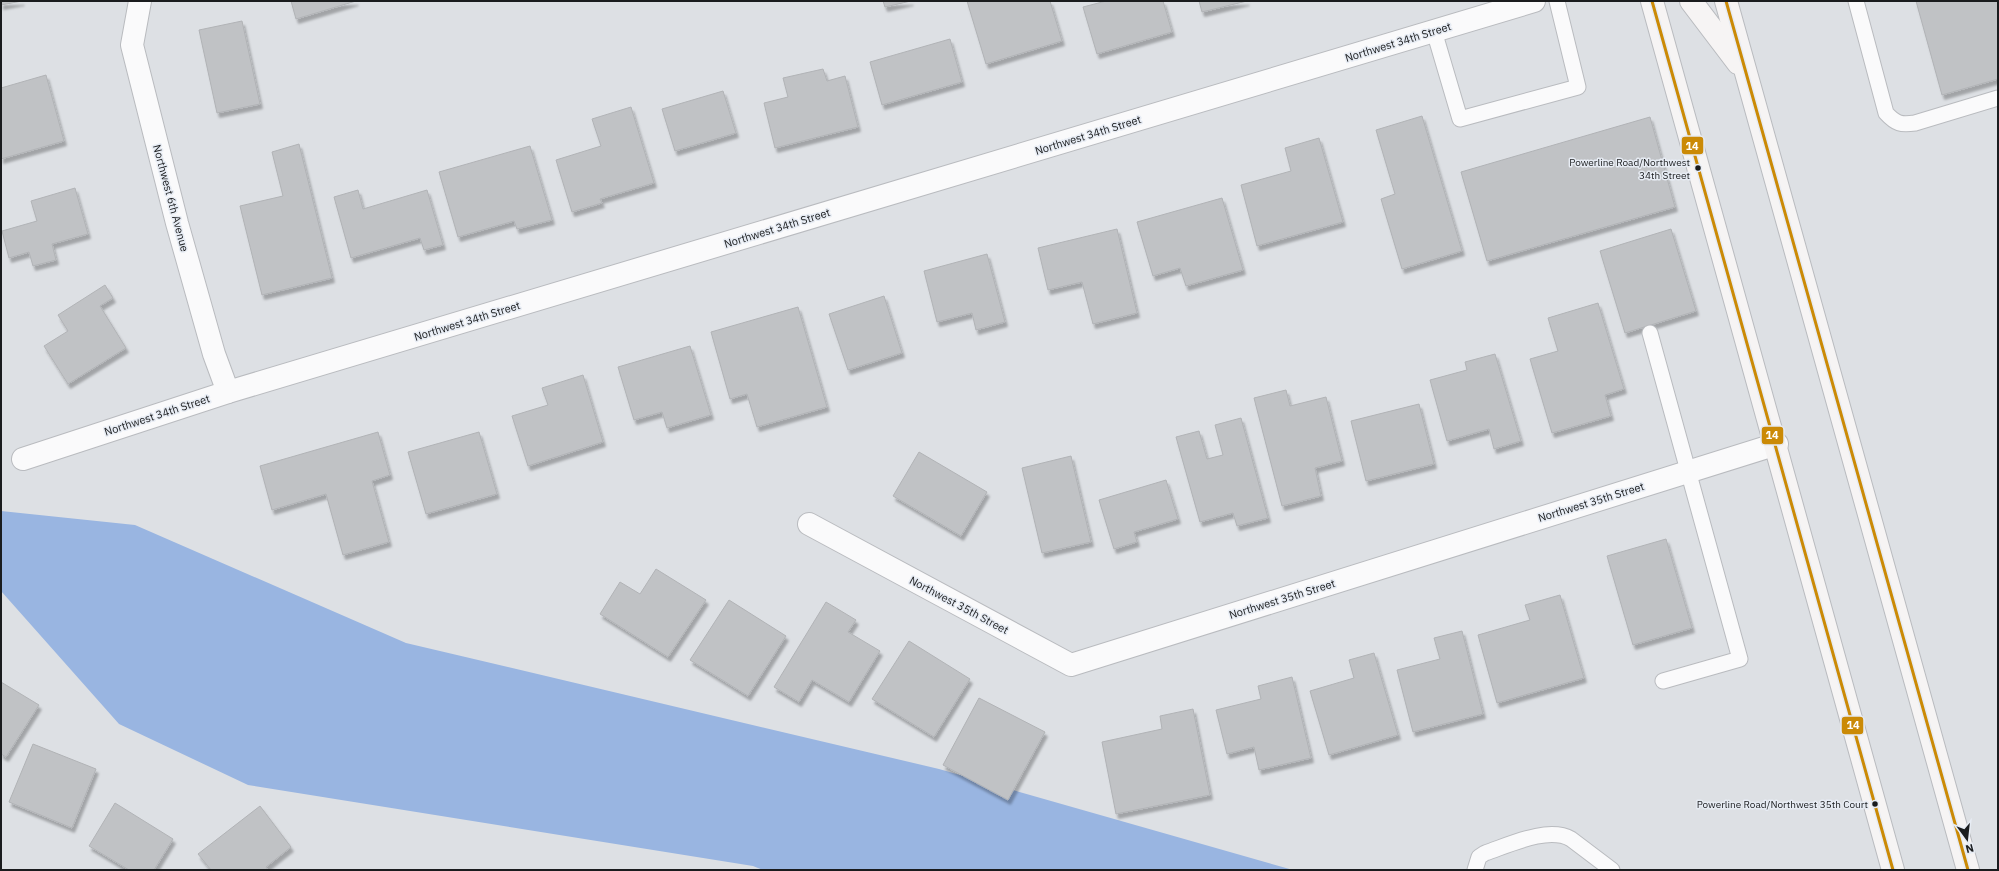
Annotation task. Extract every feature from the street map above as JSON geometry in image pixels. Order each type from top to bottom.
[{"type":"main road","points":[[1652,1],[1777,444],[1894,870]]},
{"type":"main road","points":[[1691,1],[1745,72]]},
{"type":"main road","points":[[1726,1],[1968,870]]},
{"type":"street","name":"Northwest 6th Avenue","points":[[140,1],[132,45],[177,223],[214,354],[228,392]]},
{"type":"street","name":"Northwest 34th Street","points":[[23,459],[228,392],[1534,1]]},
{"type":"street","name":"Northwest 35th Street","points":[[809,524],[1071,665],[1777,444]]},
{"type":"lane","points":[[1434,31],[1460,119],[1578,87],[1557,1]]},
{"type":"lane","points":[[1856,1],[1886,113],[1893,120],[1902,125],[1915,123],[1998,98]]},
{"type":"lane","points":[[1650,332],[1687,472],[1740,659],[1663,681]]},
{"type":"lane","points":[[1475,870],[1479,857],[1485,853],[1528,839],[1555,834],[1564,835],[1571,839],[1612,870]]},
{"type":"water","points":[[1,511],[135,525],[406,643],[939,769],[1293,870],[763,870],[753,866],[248,785],[119,724],[1,591]]},
{"type":"building","points":[[1,1],[22,1],[1,5]]},
{"type":"building","points":[[291,1],[356,1],[296,19]]},
{"type":"building","points":[[883,1],[911,1],[885,7]]},
{"type":"building","points":[[967,1],[1050,1],[1062,41],[986,64]]},
{"type":"building","points":[[1106,1],[1163,1],[1172,32],[1097,54],[1083,7]]},
{"type":"building","points":[[1199,1],[1247,1],[1202,12]]},
{"type":"building","points":[[1916,1],[1998,1],[1998,79],[1942,95]]},
{"type":"building","points":[[242,21],[260,104],[217,113],[199,30]]},
{"type":"building","points":[[950,39],[962,82],[882,105],[870,62]]},
{"type":"building","points":[[823,69],[827,81],[845,76],[858,127],[775,148],[764,103],[788,97],[783,78]]},
{"type":"building","points":[[46,75],[64,141],[1,159],[1,88]]},
{"type":"building","points":[[723,91],[736,133],[675,151],[662,109]]},
{"type":"building","points":[[631,107],[654,183],[600,199],[602,203],[572,212],[556,160],[601,146],[592,119]]},
{"type":"building","points":[[1422,116],[1462,251],[1402,269],[1381,199],[1395,194],[1376,130]]},
{"type":"building","points":[[1650,117],[1675,207],[1487,261],[1461,172]]},
{"type":"building","points":[[1319,138],[1343,222],[1257,246],[1241,185],[1291,171],[1285,148]]},
{"type":"building","points":[[299,144],[332,278],[262,295],[240,206],[283,196],[272,152]]},
{"type":"building","points":[[530,146],[552,220],[517,229],[514,221],[458,237],[439,172]]},
{"type":"building","points":[[75,188],[88,234],[52,244],[56,260],[33,266],[29,252],[9,258],[2,231],[37,221],[31,201]]},
{"type":"building","points":[[358,190],[363,209],[427,190],[443,245],[424,250],[420,238],[351,258],[334,197]]},
{"type":"building","points":[[1222,198],[1243,270],[1186,286],[1180,268],[1153,276],[1137,222]]},
{"type":"building","points":[[1117,229],[1137,313],[1093,324],[1082,282],[1048,290],[1038,248]]},
{"type":"building","points":[[1671,229],[1696,311],[1625,333],[1600,251]]},
{"type":"building","points":[[987,254],[1005,322],[976,330],[972,313],[937,322],[924,271]]},
{"type":"building","points":[[105,285],[113,298],[100,306],[126,348],[68,384],[44,346],[68,331],[58,315]]},
{"type":"building","points":[[884,296],[902,353],[848,370],[829,314]]},
{"type":"building","points":[[1598,303],[1624,389],[1605,395],[1611,416],[1552,433],[1530,359],[1558,351],[1548,318]]},
{"type":"building","points":[[798,307],[827,407],[757,427],[747,394],[730,399],[711,332]]},
{"type":"building","points":[[690,346],[711,415],[667,428],[662,412],[634,420],[618,367]]},
{"type":"building","points":[[1495,354],[1521,441],[1494,449],[1489,429],[1447,441],[1430,380],[1467,370],[1465,362]]},
{"type":"building","points":[[583,375],[603,442],[528,466],[512,416],[548,405],[542,388]]},
{"type":"building","points":[[1286,390],[1290,406],[1326,397],[1342,461],[1315,468],[1321,496],[1282,506],[1254,398]]},
{"type":"building","points":[[1419,404],[1434,464],[1366,481],[1351,421]]},
{"type":"building","points":[[1241,418],[1268,518],[1237,526],[1233,513],[1200,522],[1176,437],[1199,431],[1207,459],[1223,455],[1215,425]]},
{"type":"building","points":[[378,432],[390,475],[372,481],[389,542],[343,555],[326,494],[272,510],[260,466]]},
{"type":"building","points":[[479,432],[497,494],[426,514],[408,452]]},
{"type":"building","points":[[919,452],[987,492],[961,536],[893,496]]},
{"type":"building","points":[[1071,456],[1091,542],[1042,553],[1022,468]]},
{"type":"building","points":[[1166,480],[1178,519],[1134,532],[1137,542],[1114,549],[1099,500]]},
{"type":"building","points":[[1666,539],[1692,628],[1633,645],[1607,556]]},
{"type":"building","points":[[656,569],[706,600],[668,657],[600,614],[620,582],[640,594]]},
{"type":"building","points":[[1560,595],[1584,678],[1497,703],[1478,635],[1530,620],[1525,605]]},
{"type":"building","points":[[729,600],[786,636],[748,696],[690,660]]},
{"type":"building","points":[[826,602],[856,620],[848,632],[880,651],[849,702],[812,680],[799,702],[774,687]]},
{"type":"building","points":[[1462,631],[1483,714],[1413,732],[1397,670],[1440,659],[1434,638]]},
{"type":"building","points":[[909,641],[970,679],[934,737],[872,699]]},
{"type":"building","points":[[1374,653],[1398,735],[1329,755],[1310,691],[1354,678],[1349,660]]},
{"type":"building","points":[[1292,677],[1311,758],[1259,770],[1254,747],[1227,754],[1216,710],[1261,699],[1258,686]]},
{"type":"building","points":[[1,682],[39,705],[6,757],[1,754]]},
{"type":"building","points":[[979,698],[1045,732],[1008,800],[943,765]]},
{"type":"building","points":[[1193,709],[1210,795],[1116,814],[1102,742],[1162,729],[1160,716]]},
{"type":"building","points":[[33,744],[96,769],[72,828],[9,802]]},
{"type":"building","points":[[115,803],[173,839],[154,870],[129,870],[89,846]]},
{"type":"building","points":[[260,806],[291,847],[266,867],[268,870],[211,870],[198,854]]},
{"type":"transit line","name":"14","points":[[1652,1],[1893,870]]},
{"type":"transit line","name":"14","points":[[1726,1],[1968,870]]},
{"type":"place","name":"Powerline Road/Northwest 34th Street","points":[[1698,168]]},
{"type":"place","name":"Powerline Road/Northwest 35th Court","points":[[1875,804]]}]
